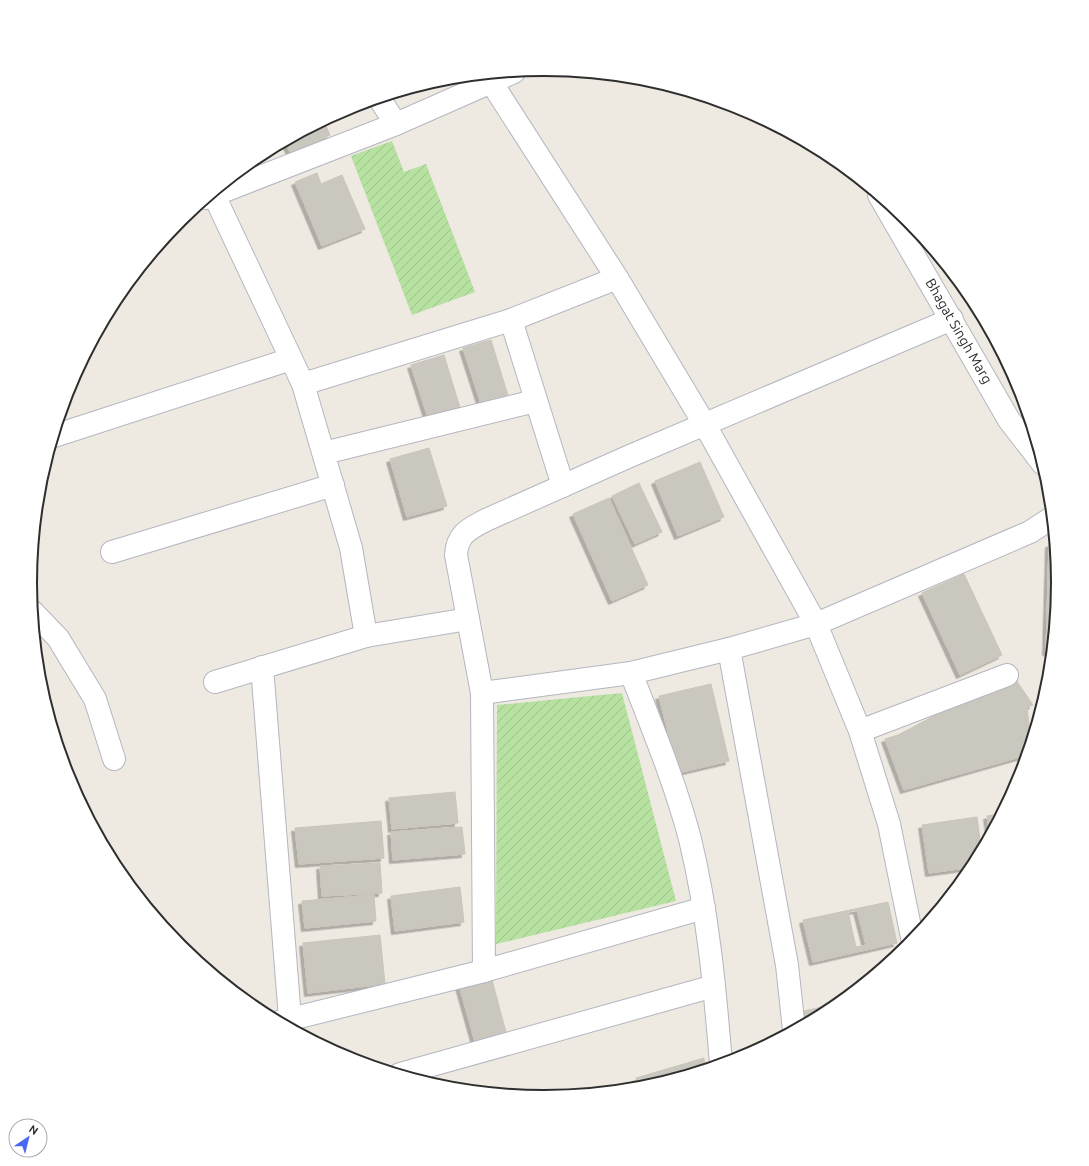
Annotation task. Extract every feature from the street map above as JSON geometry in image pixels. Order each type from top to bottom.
[{"type":"street","points":[[220,193],[396,124],[485,79]]},
{"type":"street","points":[[489,79],[617,278],[705,425],[816,624],[860,731],[889,824],[911,933]]},
{"type":"street","points":[[382,102],[396,124]]},
{"type":"street","points":[[211,200],[303,384],[351,548],[366,636]]},
{"type":"street","name":"Bhagat Singh Marg","points":[[887,209],[1009,420],[1035,453]]},
{"type":"street","points":[[303,384],[510,320],[617,278]]},
{"type":"street","points":[[484,971],[482,693],[456,555],[457,543],[462,536],[470,529],[486,520],[952,319]]},
{"type":"street","points":[[510,320],[563,486]]},
{"type":"street","points":[[60,434],[291,359]]},
{"type":"street","points":[[324,453],[535,401]]},
{"type":"street","points":[[112,552],[333,485]]},
{"type":"street","points":[[482,693],[631,673],[729,649],[816,624],[1030,532],[1048,520]]},
{"type":"street","points":[[38,617],[58,638],[94,699],[114,759]]},
{"type":"street","points":[[215,682],[366,636],[468,618]]},
{"type":"street","points":[[729,649],[786,965],[793,1025]]},
{"type":"street","points":[[262,667],[285,1019]]},
{"type":"street","points":[[631,673],[664,759],[690,838],[704,908],[714,986],[721,1059]]},
{"type":"street","points":[[860,731],[1007,675]]},
{"type":"street","points":[[286,1020],[484,971],[704,908]]},
{"type":"street","points":[[408,1072],[714,986]]},
{"type":"green space","points":[[392,141],[404,172],[426,164],[475,292],[412,315],[351,156]]},
{"type":"green space","points":[[622,693],[676,901],[496,944],[497,705]]},
{"type":"building","points":[[326,125],[330,135],[291,154],[287,146]]},
{"type":"building","points":[[317,173],[321,184],[342,175],[365,229],[322,246],[295,182]]},
{"type":"building","points":[[491,340],[510,402],[483,410],[463,348]]},
{"type":"building","points":[[444,355],[461,411],[429,421],[411,365]]},
{"type":"building","points":[[429,448],[447,506],[407,517],[390,459]]},
{"type":"building","points":[[700,462],[724,517],[678,536],[655,481]]},
{"type":"building","points":[[639,483],[662,532],[635,544],[612,496]]},
{"type":"building","points":[[609,498],[648,585],[612,601],[573,514]]},
{"type":"building","points":[[1049,544],[1050,544],[1051,550],[1052,583],[1051,616],[1048,649],[1047,652],[1046,652]]},
{"type":"building","points":[[964,574],[1002,655],[960,675],[922,593]]},
{"type":"building","points":[[1016,680],[1033,705],[1027,707],[1030,731],[1021,757],[904,790],[885,739],[898,735],[949,708]]},
{"type":"building","points":[[711,684],[729,761],[678,773],[659,696]]},
{"type":"building","points":[[455,792],[458,823],[392,829],[389,798]]},
{"type":"building","points":[[996,815],[989,828],[987,816]]},
{"type":"building","points":[[977,817],[980,843],[964,868],[929,873],[922,825]]},
{"type":"building","points":[[381,821],[384,858],[299,864],[295,828]]},
{"type":"building","points":[[462,827],[465,854],[393,860],[391,832]]},
{"type":"building","points":[[380,863],[382,893],[322,896],[320,866]]},
{"type":"building","points":[[460,887],[464,922],[395,931],[391,896]]},
{"type":"building","points":[[374,895],[376,921],[305,928],[302,901]]},
{"type":"building","points":[[888,902],[897,943],[813,962],[803,920]],"holes":[[[857,910],[866,945],[856,947],[848,912]]]},
{"type":"building","points":[[380,935],[385,984],[308,993],[303,943]]},
{"type":"building","points":[[491,976],[508,1040],[477,1049],[459,985]]},
{"type":"building","points":[[823,1007],[806,1018],[804,1011]]},
{"type":"building","points":[[704,1058],[705,1065],[644,1081],[637,1082],[636,1078]]}]
